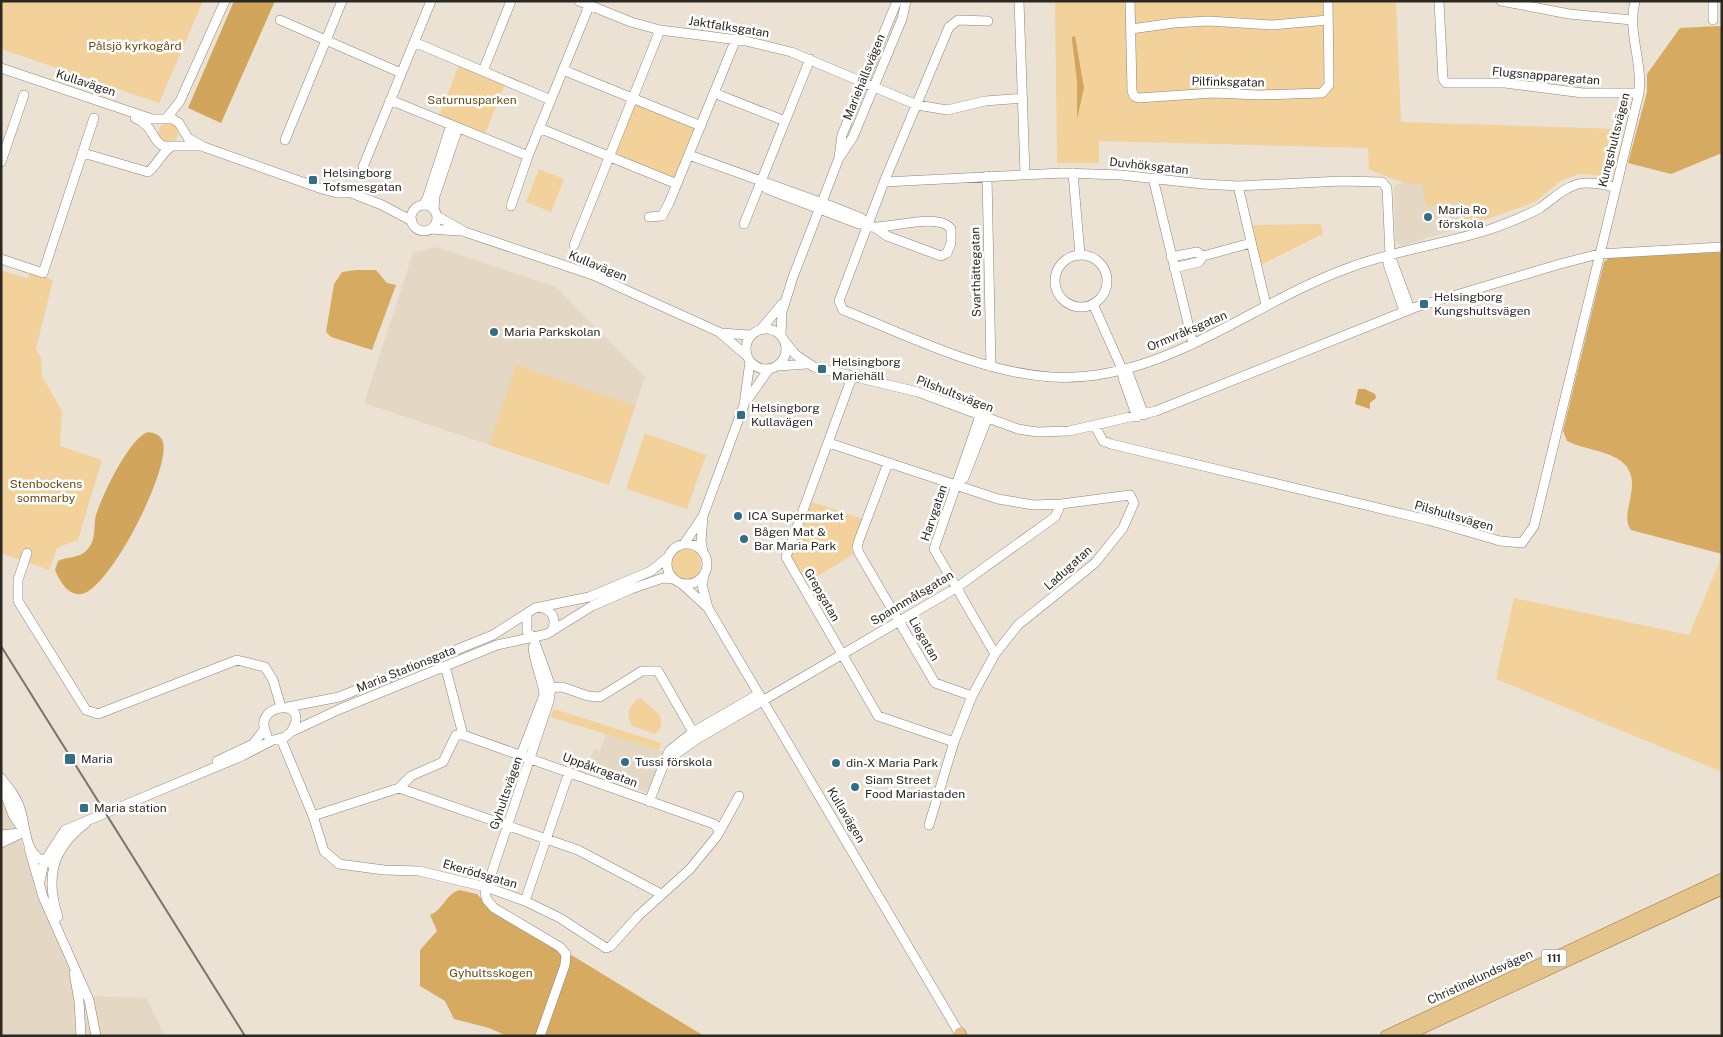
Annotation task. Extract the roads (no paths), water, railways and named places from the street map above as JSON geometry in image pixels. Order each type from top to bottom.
[{"type":"main road","name":"Christinelundsvägen","points":[[1386,1036],[1722,879]]},
{"type":"main road","name":"Christinelundsvägen","points":[[1405,1036],[1722,889]]},
{"type":"street","points":[[83,153],[143,172],[152,170],[156,160],[156,126],[180,102],[225,1]]},
{"type":"street","points":[[285,140],[342,1]]},
{"type":"street","points":[[363,167],[431,1]]},
{"type":"street","points":[[483,71],[511,1]]},
{"type":"street","name":"Jaktfalksgatan","points":[[579,1],[631,22],[660,30],[765,45],[810,59],[916,104],[947,110],[985,101],[1023,98]]},
{"type":"street","name":"Mariehällsvägen","points":[[839,158],[842,135],[897,1]]},
{"type":"street","name":"Mariehällsvägen","points":[[783,338],[785,300],[839,158],[853,137],[902,19],[906,1]]},
{"type":"street","points":[[1019,1],[1026,174]]},
{"type":"street","name":"Pilfinksgatan","points":[[1130,1],[1132,91],[1134,96],[1138,98],[1213,92],[1294,95],[1322,93],[1329,85],[1328,1]]},
{"type":"street","name":"Flugsnapparegatan","points":[[1439,1],[1443,79],[1446,83],[1505,83],[1583,93],[1639,93]]},
{"type":"street","points":[[1501,1],[1568,14],[1632,20]]},
{"type":"street","name":"Kungshultsvägen","points":[[1599,254],[1639,93],[1640,78],[1632,20],[1635,1]]},
{"type":"street","points":[[1712,20],[1713,1]]},
{"type":"street","points":[[511,206],[528,156],[589,6]]},
{"type":"street","points":[[280,20],[401,73]]},
{"type":"street","points":[[871,226],[884,182],[952,23],[958,20],[988,21]]},
{"type":"street","points":[[1131,29],[1174,22],[1208,21],[1272,25],[1328,20]]},
{"type":"street","points":[[574,245],[660,30]]},
{"type":"street","points":[[649,217],[662,216],[736,40]]},
{"type":"street","points":[[414,42],[551,100]]},
{"type":"street","points":[[744,224],[810,59]]},
{"type":"street","name":"Kullavägen","points":[[1,68],[152,119],[173,119],[188,138],[204,146],[327,190],[346,193],[382,205],[412,221],[420,230],[465,232]]},
{"type":"street","points":[[563,70],[701,126]]},
{"type":"street","name":"Kullavägen","points":[[1,74],[137,119],[148,126],[163,146],[204,146]]},
{"type":"street","points":[[714,93],[785,121]]},
{"type":"street","points":[[1,162],[24,95]]},
{"type":"street","points":[[390,100],[528,156]]},
{"type":"street","points":[[156,160],[182,137],[180,102]]},
{"type":"street","points":[[1,259],[44,273],[94,118]]},
{"type":"street","points":[[412,221],[412,214],[419,207],[455,127]]},
{"type":"street","points":[[431,229],[436,224],[435,196],[455,127]]},
{"type":"street","points":[[539,128],[677,184]]},
{"type":"street","points":[[689,155],[761,182],[767,189],[820,206],[858,224],[871,226],[945,223],[950,229],[951,243],[947,253],[941,256],[888,236],[871,226]]},
{"type":"street","points":[[1073,173],[1080,254]]},
{"type":"street","name":"Duvhöksgatan","points":[[884,182],[1073,173],[1238,186],[1342,181],[1385,184],[1390,255],[1407,310]]},
{"type":"street","name":"Svarthättegatan","points":[[986,176],[991,367]]},
{"type":"street","points":[[1153,178],[1192,344]]},
{"type":"street","name":"Ormvråksgatan","points":[[871,226],[839,300],[843,310],[991,367],[1052,377],[1084,376],[1122,369],[1192,344],[1236,324],[1266,305],[1350,267],[1521,219],[1565,189],[1579,184],[1589,183],[1615,187]]},
{"type":"street","points":[[1238,186],[1266,305]]},
{"type":"street","name":"Kullavägen","points":[[382,205],[419,207],[435,213],[465,232],[607,282],[718,332],[738,346],[748,358],[744,405]]},
{"type":"street","points":[[1174,268],[1199,262],[1203,256],[1251,243]]},
{"type":"street","name":"Pilshultsvägen","points":[[772,368],[788,364],[807,364],[852,377],[918,392],[1018,429],[1037,432],[1069,431],[1141,416],[1407,310],[1599,254],[1722,247]]},
{"type":"street","points":[[1171,257],[1196,252],[1203,256]]},
{"type":"street","points":[[1080,254],[1092,257],[1106,272],[1107,282],[1105,291],[1093,304],[1082,307],[1066,303],[1059,295],[1055,285],[1055,274],[1060,264],[1069,257],[1080,254]]},
{"type":"street","name":"Pilshultsvägen","points":[[1095,426],[1103,441],[1111,444],[1428,520],[1500,542],[1518,545],[1530,534],[1534,526],[1599,263],[1599,254]]},
{"type":"street","name":"Mariehällsvägen","points":[[762,328],[785,300]]},
{"type":"street","points":[[1093,304],[1122,369],[1123,378],[1141,416]]},
{"type":"street","points":[[762,328],[774,330],[783,338],[785,356],[772,368],[757,367],[748,358],[746,346],[750,335],[762,328]]},
{"type":"street","name":"Kullavägen","points":[[718,332],[750,335]]},
{"type":"street","name":"Pilshultsvägen","points":[[783,338],[807,364]]},
{"type":"street","name":"Kullavägen","points":[[668,557],[671,551],[684,544],[703,516],[744,405],[760,378],[772,368]]},
{"type":"street","name":"Grepgatan","points":[[852,377],[786,557],[878,716],[954,742]]},
{"type":"street","name":"Harvgatan","points":[[984,418],[957,476],[958,484],[934,549],[995,654]]},
{"type":"street","name":"Ladugatan","points":[[829,443],[998,498],[1033,505],[1061,504],[1130,495],[1134,502],[1123,528],[1095,563],[1054,599],[1018,625],[995,654],[972,696],[954,742],[929,825]]},
{"type":"street","name":"Liegatan","points":[[888,463],[857,547],[935,683],[972,696]]},
{"type":"street","name":"Spannmålsgatan","points":[[761,697],[956,588],[1055,517],[1061,504]]},
{"type":"street","name":"Kullavägen","points":[[703,516],[701,542],[706,561],[702,585],[708,608],[961,1035]]},
{"type":"street","points":[[684,544],[694,545],[703,552]]},
{"type":"street","points":[[28,553],[18,580],[18,601],[86,710],[98,714],[237,660],[265,667],[285,707],[295,718],[295,724],[291,732]]},
{"type":"street","points":[[668,557],[667,569],[673,579]]},
{"type":"street","name":"Maria Stationsgata","points":[[195,774],[253,744],[264,730],[269,714],[285,707],[339,696],[493,635],[527,615],[535,608],[590,596],[651,571],[668,557]]},
{"type":"street","points":[[682,584],[696,582],[704,575]]},
{"type":"street","name":"Maria Stationsgata","points":[[40,881],[65,830],[81,821],[92,819],[195,774],[242,756],[340,709],[497,645],[551,632],[592,606],[659,579],[673,579]]},
{"type":"street","name":"Kullavägen","points":[[673,579],[682,584],[708,608]]},
{"type":"street","points":[[542,608],[547,609],[554,617],[554,627],[551,632]]},
{"type":"street","points":[[527,615],[526,628],[533,637],[534,660],[548,687],[562,687],[588,696],[600,697],[627,678],[642,671],[658,671],[695,736]]},
{"type":"street","points":[[313,816],[400,788],[412,776],[443,762],[456,735],[463,735],[446,674]]},
{"type":"street","name":"Gyhultsvägen","points":[[521,755],[548,687]]},
{"type":"street","name":"Gyhultsvägen","points":[[486,887],[549,701],[548,687]]},
{"type":"street","name":"Uppåkragatan","points":[[463,735],[649,802],[669,751],[761,697]]},
{"type":"street","points":[[264,730],[277,739]]},
{"type":"street","name":"Ekerödsgatan","points":[[277,739],[313,816],[324,851],[339,864],[384,870],[420,871],[486,887],[525,901],[560,918],[606,948],[611,946],[661,894],[690,869],[720,830],[739,796]]},
{"type":"street","points":[[525,901],[569,772]]},
{"type":"street","points":[[1,778],[17,801],[33,866],[40,881],[43,897],[89,1000],[96,1036]]},
{"type":"street","points":[[1,783],[13,815],[24,832]]},
{"type":"street","points":[[400,788],[508,824],[599,859],[661,894]]},
{"type":"street","points":[[649,802],[714,824],[720,830]]},
{"type":"street","points":[[1,835],[24,832]]},
{"type":"street","points":[[1,843],[24,832]]},
{"type":"street","points":[[29,848],[49,863]]},
{"type":"street","name":"Maria Stationsgata","points":[[49,863],[52,900],[62,937]]},
{"type":"street","points":[[486,887],[485,895],[491,905],[560,947],[566,954],[566,964],[540,1036]]},
{"type":"street","points":[[72,963],[79,1000],[82,1036]]},
{"type":"railway","points":[[1,646],[245,1036]]},
{"type":"place","name":"Helsingborg Tofsmesgatan","points":[[313,180]]},
{"type":"place","name":"Maria Ro förskola","points":[[1428,217]]},
{"type":"place","name":"Helsingborg Kungshultsvägen","points":[[1424,304]]},
{"type":"place","name":"Maria Parkskolan","points":[[494,332]]},
{"type":"place","name":"Helsingborg Mariehäll","points":[[822,369]]},
{"type":"place","name":"Helsingborg Kullavägen","points":[[741,415]]},
{"type":"place","name":"ICA Supermarket","points":[[738,516]]},
{"type":"place","name":"Bågen Mat & Bar Maria Park","points":[[744,539]]},
{"type":"place","name":"Maria","points":[[70,759]]},
{"type":"place","name":"Tussi förskola","points":[[625,762]]},
{"type":"place","name":"din-X Maria Park","points":[[836,763]]},
{"type":"place","name":"Siam Street Food Mariastaden","points":[[855,787]]},
{"type":"place","name":"Maria station","points":[[84,808]]},
{"type":"park label","name":"Pålsjö kyrkogård","points":[[135,46]]},
{"type":"park label","name":"Saturnusparken","points":[[472,100]]},
{"type":"park label","name":"Stenbockens sommarby","points":[[46,491]]},
{"type":"park label","name":"Gyhultsskogen","points":[[491,973]]}]
